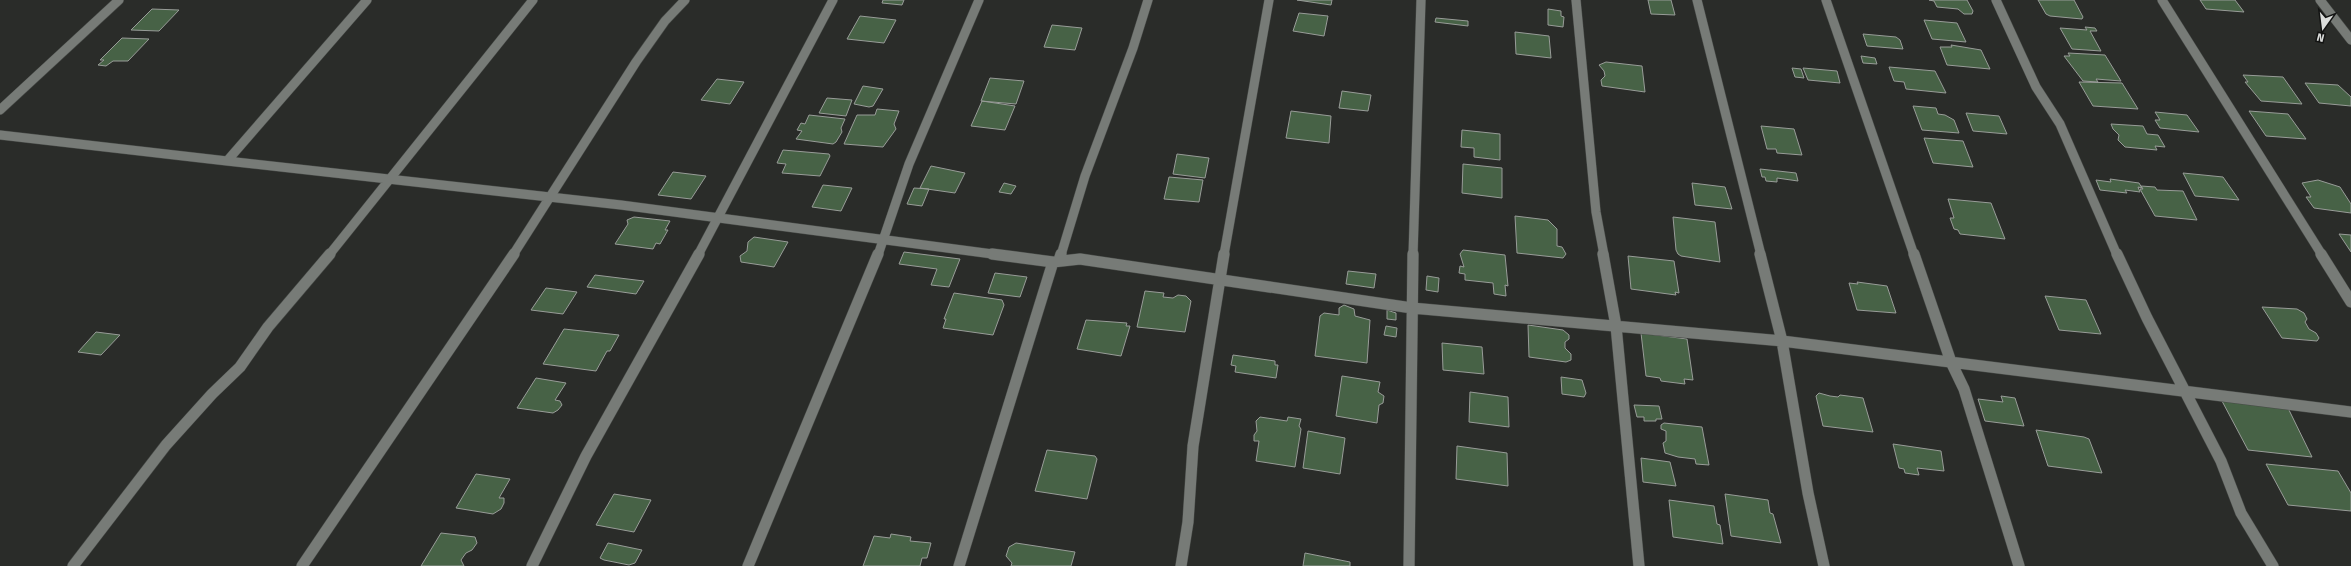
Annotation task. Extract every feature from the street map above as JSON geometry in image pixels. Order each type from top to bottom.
[{"type":"street","points":[[0,110],[119,0]]},
{"type":"street","points":[[227,161],[367,0]]},
{"type":"street","points":[[74,566],[166,445],[212,394],[240,367],[268,327],[390,181],[533,0]]},
{"type":"street","points":[[302,566],[409,407],[495,284],[636,62],[665,21],[685,0]]},
{"type":"street","points":[[532,566],[586,456],[718,219],[833,0]]},
{"type":"street","points":[[748,566],[884,240],[909,164],[979,0]]},
{"type":"street","points":[[959,566],[1056,261],[1085,176],[1134,48],[1148,0]]},
{"type":"street","points":[[1181,566],[1188,522],[1193,446],[1269,0]]},
{"type":"street","points":[[1409,566],[1414,180],[1420,62],[1421,0]]},
{"type":"street","points":[[1576,0],[1596,212],[1616,326],[1639,566]]},
{"type":"street","points":[[1697,0],[1782,341],[1808,493],[1824,566]]},
{"type":"street","points":[[1826,0],[1951,362],[1964,389],[2018,566]]},
{"type":"street","points":[[1996,0],[2036,87],[2060,124],[2100,219],[2184,392],[2221,461],[2241,512],[2273,566]]},
{"type":"street","points":[[2162,0],[2351,302]]},
{"type":"street","points":[[2320,0],[2351,40]]},
{"type":"street","points":[[0,135],[390,181],[621,205],[718,219],[1056,261],[1080,258],[1220,281],[1412,308],[1782,341],[2351,412]]},
{"type":"building","points":[[883,0],[904,0],[902,5],[882,3]]},
{"type":"building","points":[[1297,0],[1332,0],[1331,5]]},
{"type":"building","points":[[1648,0],[1671,0],[1675,15],[1651,14]]},
{"type":"building","points":[[1929,0],[1967,0],[1973,11],[1972,14],[1964,14],[1958,9],[1937,7],[1934,1]]},
{"type":"building","points":[[2038,0],[2074,0],[2083,17],[2082,19],[2050,16],[2046,14]]},
{"type":"building","points":[[2200,0],[2235,0],[2244,12],[2206,9]]},
{"type":"building","points":[[152,9],[179,10],[159,31],[131,30]]},
{"type":"building","points":[[1548,9],[1561,11],[1561,16],[1564,17],[1563,27],[1548,25]]},
{"type":"building","points":[[1299,13],[1328,16],[1324,36],[1293,31]]},
{"type":"building","points":[[860,16],[896,20],[884,43],[847,39]]},
{"type":"building","points":[[1436,18],[1468,21],[1468,26],[1435,22]]},
{"type":"building","points":[[1924,20],[1957,23],[1966,42],[1932,39]]},
{"type":"building","points":[[1052,25],[1082,28],[1075,50],[1044,47]]},
{"type":"building","points":[[2085,27],[2095,28],[2097,31],[2090,31],[2101,51],[2072,49],[2060,28],[2087,30]]},
{"type":"building","points":[[1515,32],[1549,36],[1551,58],[1516,54]]},
{"type":"building","points":[[1863,34],[1896,37],[1900,40],[1903,49],[1867,46]]},
{"type":"building","points":[[122,38],[149,39],[128,61],[113,61],[106,66],[98,65],[104,60],[100,60]]},
{"type":"building","points":[[1951,45],[1981,50],[1990,69],[1947,65],[1940,47],[1952,47]]},
{"type":"building","points":[[2068,53],[2105,55],[2121,81],[2096,79],[2098,82],[2083,81],[2064,56],[2070,56]]},
{"type":"building","points":[[1861,56],[1875,58],[1877,64],[1863,63]]},
{"type":"building","points":[[1606,62],[1642,66],[1645,92],[1602,86],[1601,80],[1605,76],[1604,71],[1599,65]]},
{"type":"building","points":[[1889,67],[1935,71],[1946,93],[1906,89],[1904,82],[1894,81]]},
{"type":"building","points":[[1792,68],[1801,69],[1804,78],[1795,77]]},
{"type":"building","points":[[1803,68],[1837,71],[1840,83],[1808,80]]},
{"type":"building","points":[[2243,75],[2283,77],[2302,104],[2261,101],[2245,82],[2248,82]]},
{"type":"building","points":[[990,78],[1024,81],[1016,104],[981,101]]},
{"type":"building","points":[[717,79],[744,82],[730,104],[701,100]]},
{"type":"building","points":[[2079,82],[2122,83],[2138,109],[2093,106]]},
{"type":"building","points":[[2305,83],[2338,85],[2351,97],[2351,106],[2319,103]]},
{"type":"building","points":[[863,86],[883,89],[873,106],[869,107],[854,104]]},
{"type":"building","points":[[1342,91],[1371,95],[1368,111],[1339,108]]},
{"type":"building","points":[[827,98],[852,100],[846,116],[819,113]]},
{"type":"building","points":[[982,101],[1015,106],[1005,130],[971,126]]},
{"type":"building","points":[[1913,106],[1936,108],[1938,114],[1945,115],[1954,120],[1959,133],[1922,130]]},
{"type":"building","points":[[877,109],[899,111],[894,124],[896,129],[883,147],[844,144],[857,115],[875,115]]},
{"type":"building","points":[[1291,111],[1331,116],[1329,143],[1286,138]]},
{"type":"building","points":[[2249,111],[2288,114],[2306,139],[2266,136]]},
{"type":"building","points":[[2155,112],[2187,115],[2199,132],[2160,128],[2155,120],[2160,120]]},
{"type":"building","points":[[1966,113],[1999,116],[2007,134],[1973,131]]},
{"type":"building","points":[[809,115],[845,119],[841,128],[842,132],[836,142],[833,144],[796,139],[802,131],[797,130],[801,123],[805,124]]},
{"type":"building","points":[[2111,124],[2143,126],[2147,134],[2158,135],[2165,147],[2155,146],[2157,150],[2125,147],[2118,140],[2119,135],[2113,129]]},
{"type":"building","points":[[1761,126],[1794,129],[1802,155],[1777,153],[1776,149],[1767,149]]},
{"type":"building","points":[[1462,130],[1500,134],[1500,160],[1474,157],[1474,148],[1461,147]]},
{"type":"building","points":[[1924,138],[1963,141],[1973,167],[1933,163]]},
{"type":"building","points":[[783,150],[829,154],[830,156],[820,176],[782,173],[786,164],[777,163]]},
{"type":"building","points":[[1177,154],[1209,158],[1205,178],[1173,174]]},
{"type":"building","points":[[1463,164],[1502,168],[1502,198],[1462,193]]},
{"type":"building","points":[[931,166],[965,173],[955,193],[920,188]]},
{"type":"building","points":[[1760,169],[1796,173],[1798,181],[1777,178],[1777,182],[1766,181],[1765,177],[1762,177]]},
{"type":"building","points":[[673,172],[706,176],[691,199],[658,195]]},
{"type":"building","points":[[2183,173],[2223,177],[2239,200],[2195,196]]},
{"type":"building","points":[[1169,177],[1203,180],[1199,202],[1164,199]]},
{"type":"building","points":[[2110,179],[2139,183],[2142,188],[2138,187],[2140,192],[2125,190],[2127,193],[2100,190],[2096,180],[2111,182]]},
{"type":"building","points":[[2318,180],[2340,187],[2351,204],[2351,213],[2314,208],[2306,197],[2311,197],[2302,183]]},
{"type":"building","points":[[1004,183],[1016,186],[1011,194],[999,192]]},
{"type":"building","points":[[1692,183],[1725,187],[1732,209],[1695,205]]},
{"type":"building","points":[[823,185],[852,188],[841,211],[812,207]]},
{"type":"building","points":[[2141,186],[2155,187],[2157,190],[2183,191],[2197,220],[2155,216],[2140,189],[2143,189]]},
{"type":"building","points":[[914,188],[929,189],[922,206],[907,204]]},
{"type":"building","points":[[1948,199],[1991,203],[2005,239],[1960,234],[1958,230],[1954,229],[1950,218],[1954,218]]},
{"type":"building","points":[[1515,216],[1548,220],[1557,229],[1557,246],[1562,247],[1566,254],[1563,258],[1517,253]]},
{"type":"building","points":[[634,217],[670,221],[665,230],[668,230],[660,244],[656,243],[653,249],[615,244],[628,224],[627,220]]},
{"type":"building","points":[[1673,217],[1715,222],[1720,262],[1681,256],[1678,254],[1676,250]]},
{"type":"building","points":[[2339,234],[2351,235],[2351,252]]},
{"type":"building","points":[[754,237],[788,242],[774,267],[741,262],[740,256],[747,251],[748,242]]},
{"type":"building","points":[[1463,250],[1505,255],[1508,286],[1505,285],[1506,296],[1494,294],[1493,283],[1465,280],[1465,274],[1459,273],[1460,266],[1464,267],[1460,254]]},
{"type":"building","points":[[904,252],[960,259],[949,287],[931,285],[937,269],[899,264]]},
{"type":"building","points":[[1628,256],[1674,261],[1679,293],[1675,292],[1676,295],[1631,289]]},
{"type":"building","points":[[1348,271],[1376,274],[1374,288],[1346,284]]},
{"type":"building","points":[[995,273],[1027,277],[1020,297],[988,293]]},
{"type":"building","points":[[595,275],[644,281],[636,294],[587,287]]},
{"type":"building","points":[[1427,276],[1439,278],[1438,292],[1426,290]]},
{"type":"building","points":[[1857,282],[1887,286],[1896,313],[1857,310],[1849,283],[1858,284]]},
{"type":"building","points":[[546,288],[577,292],[563,314],[531,310]]},
{"type":"building","points":[[1145,291],[1164,293],[1163,297],[1173,298],[1178,295],[1186,296],[1191,301],[1185,332],[1137,327]]},
{"type":"building","points":[[954,293],[1002,300],[1004,305],[993,335],[943,328],[946,319],[944,319]]},
{"type":"building","points":[[2045,296],[2086,300],[2101,334],[2059,330]]},
{"type":"building","points":[[1344,305],[1354,309],[1355,316],[1370,320],[1367,363],[1315,356],[1320,316],[1324,313],[1339,315],[1339,308]]},
{"type":"building","points":[[2262,307],[2297,309],[2304,313],[2307,319],[2305,322],[2309,329],[2316,333],[2319,338],[2317,341],[2282,338]]},
{"type":"building","points":[[1387,310],[1396,313],[1396,320],[1387,319]]},
{"type":"building","points":[[1086,320],[1127,323],[1126,326],[1130,326],[1121,356],[1077,349]]},
{"type":"building","points":[[1528,325],[1563,330],[1569,335],[1569,339],[1565,342],[1565,348],[1571,354],[1571,360],[1566,362],[1529,357]]},
{"type":"building","points":[[1386,326],[1397,328],[1396,337],[1384,335]]},
{"type":"building","points":[[564,329],[619,335],[610,351],[607,351],[596,371],[543,364]]},
{"type":"building","points":[[96,332],[120,335],[101,355],[78,352]]},
{"type":"building","points":[[1641,333],[1687,339],[1693,380],[1684,379],[1685,384],[1661,381],[1660,378],[1646,376]]},
{"type":"building","points":[[1442,343],[1482,347],[1484,374],[1443,370]]},
{"type":"building","points":[[1233,355],[1275,361],[1275,365],[1278,365],[1276,378],[1235,372],[1236,366],[1231,365]]},
{"type":"building","points":[[1342,376],[1380,382],[1378,392],[1384,396],[1383,403],[1379,405],[1377,423],[1336,416]]},
{"type":"building","points":[[1561,377],[1582,380],[1586,393],[1584,397],[1562,394]]},
{"type":"building","points":[[536,378],[566,383],[555,400],[560,401],[562,405],[553,413],[517,408]]},
{"type":"building","points":[[1470,392],[1508,397],[1509,427],[1469,422]]},
{"type":"building","points":[[1819,393],[1838,397],[1840,395],[1863,398],[1873,432],[1823,426],[1816,396]]},
{"type":"building","points":[[2001,396],[2015,398],[2024,426],[1985,421],[1978,399],[2003,402]]},
{"type":"building","points":[[2222,401],[2288,408],[2312,457],[2248,450]]},
{"type":"building","points":[[1634,405],[1659,406],[1662,419],[1656,419],[1656,421],[1644,421],[1644,417],[1637,417]]},
{"type":"building","points":[[1260,417],[1287,421],[1288,417],[1301,419],[1299,426],[1301,429],[1295,467],[1256,461],[1259,441],[1254,441],[1254,435],[1257,431],[1256,421]]},
{"type":"building","points":[[1664,423],[1702,427],[1709,465],[1696,464],[1695,459],[1678,457],[1665,453],[1663,443],[1666,441],[1666,431],[1661,429],[1661,425]]},
{"type":"building","points":[[2036,430],[2089,439],[2102,473],[2048,466]]},
{"type":"building","points":[[1308,431],[1345,438],[1340,474],[1303,468]]},
{"type":"building","points":[[1893,444],[1941,451],[1944,471],[1917,468],[1919,475],[1905,473],[1904,469],[1899,468]]},
{"type":"building","points":[[1457,446],[1507,453],[1508,486],[1456,479]]},
{"type":"building","points":[[1047,450],[1095,456],[1097,459],[1087,499],[1035,491]]},
{"type":"building","points":[[1641,458],[1670,462],[1676,486],[1643,482]]},
{"type":"building","points":[[2266,464],[2338,471],[2351,493],[2351,511],[2288,505]]},
{"type":"building","points":[[476,474],[510,479],[499,498],[504,498],[504,503],[501,509],[493,514],[456,508]]},
{"type":"building","points":[[614,494],[651,500],[634,532],[596,525]]},
{"type":"building","points":[[1725,494],[1768,500],[1770,513],[1773,514],[1781,543],[1731,536]]},
{"type":"building","points":[[1669,500],[1714,506],[1717,524],[1720,525],[1723,544],[1673,537]]},
{"type":"building","points":[[441,533],[475,537],[477,543],[461,560],[464,566],[421,566]]},
{"type":"building","points":[[891,534],[911,537],[910,541],[931,543],[927,558],[922,558],[920,566],[863,566],[874,536],[890,538]]},
{"type":"building","points":[[608,543],[642,550],[635,563],[629,565],[604,560],[600,558]]},
{"type":"building","points":[[1016,543],[1075,552],[1071,566],[1011,566],[1012,563],[1006,556],[1009,547]]},
{"type":"building","points":[[1305,553],[1350,562],[1350,566],[1303,566]]}]
